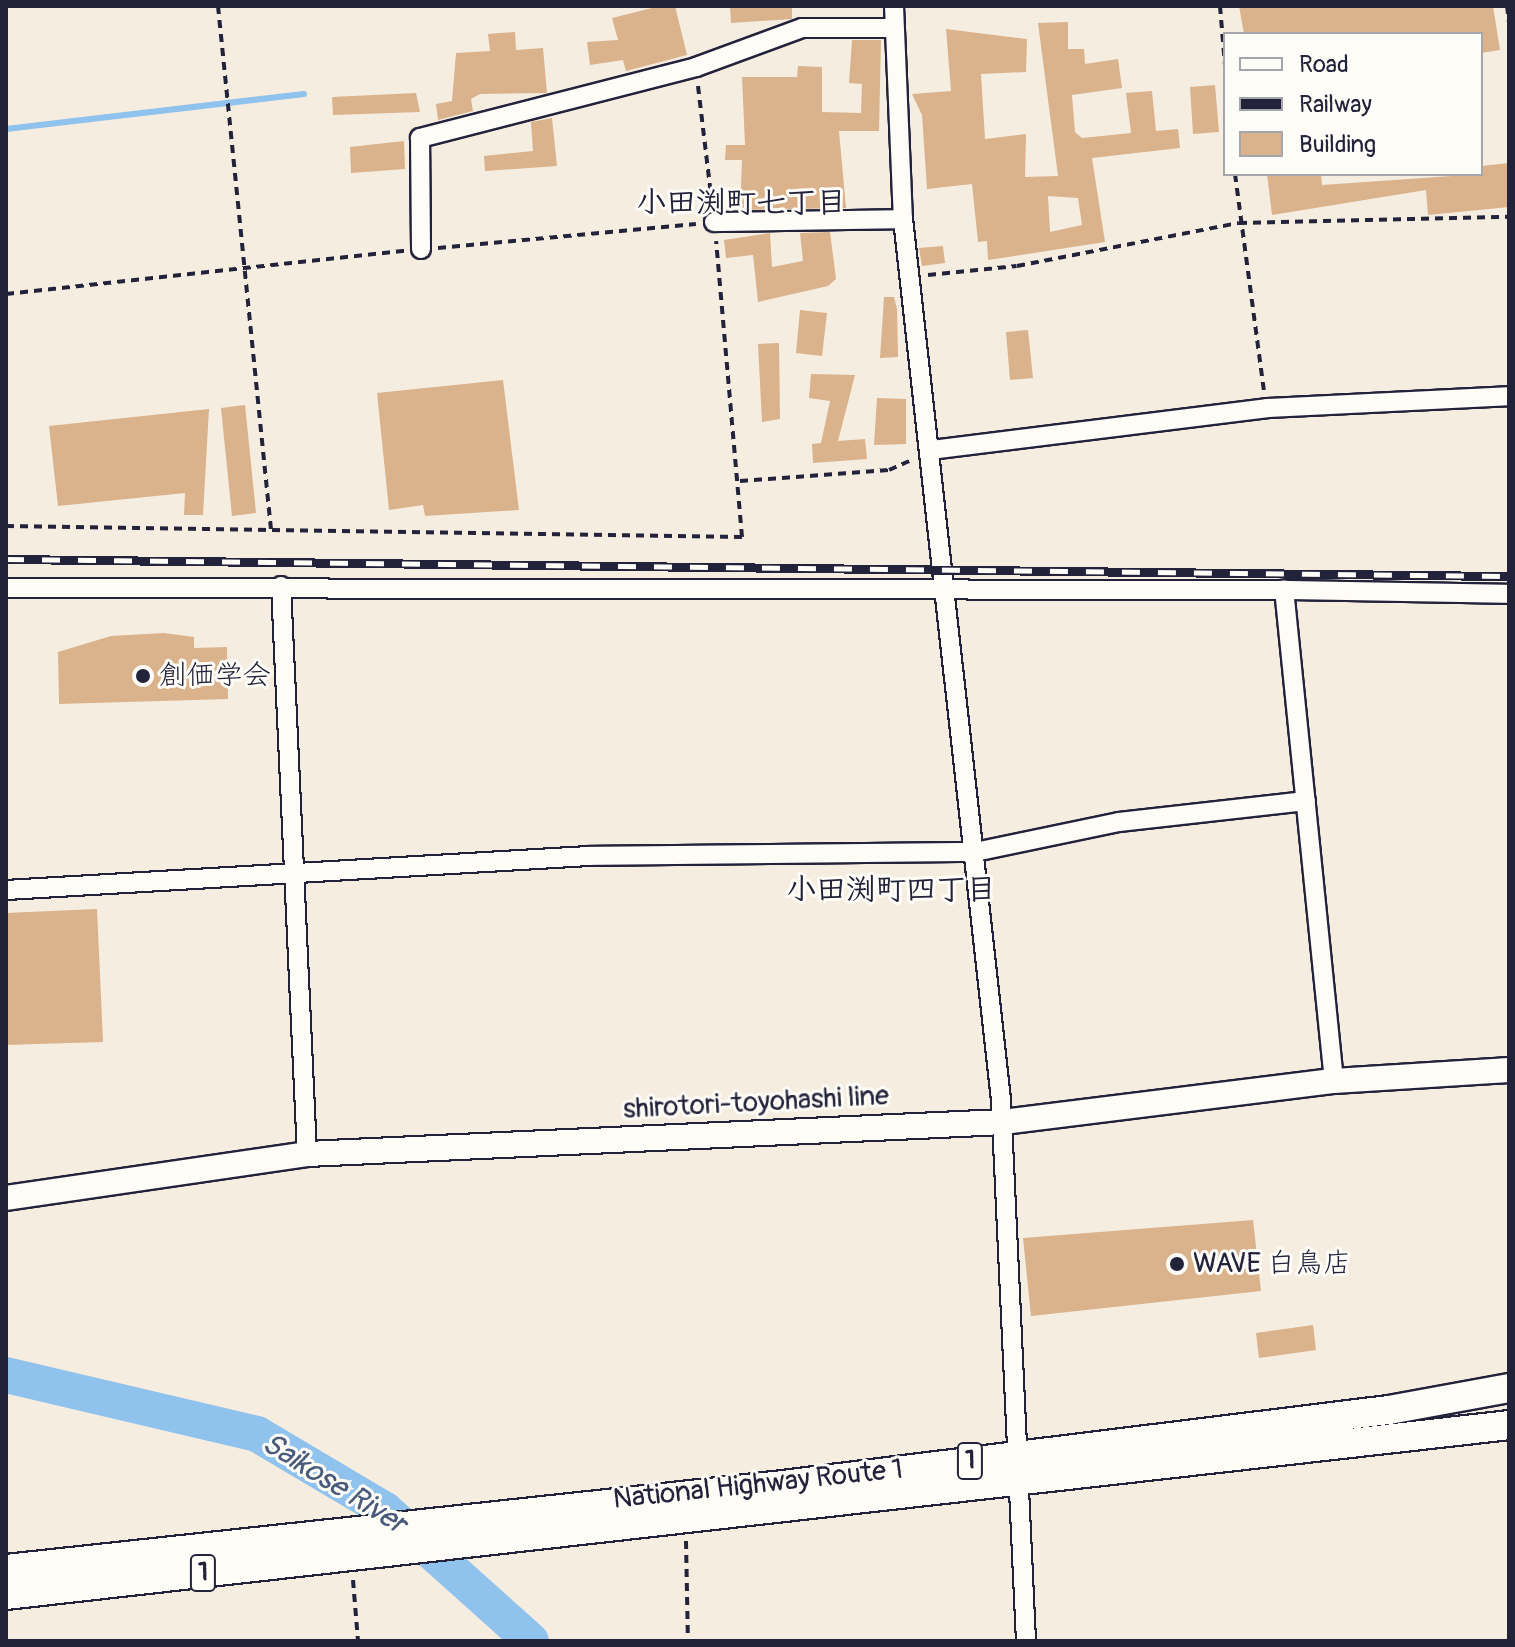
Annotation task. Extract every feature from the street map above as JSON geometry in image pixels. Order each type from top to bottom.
[{"type":"highway","name":"National Highway Route 1","points":[[6,1595],[686,1519],[1389,1410],[1509,1388]]},
{"type":"highway","name":"National Highway Route 1","points":[[6,1569],[344,1528],[1509,1425]]},
{"type":"main road","name":"shirotori-toyohashi line","points":[[6,1198],[307,1154],[1003,1122],[1334,1081],[1509,1070]]},
{"type":"street","points":[[894,6],[903,219],[931,450],[1003,1122],[1026,1641]]},
{"type":"street","points":[[421,249],[420,138],[696,67],[802,28],[893,28]]},
{"type":"street","points":[[714,222],[903,219]]},
{"type":"street","points":[[931,450],[1267,408],[1509,396]]},
{"type":"street","points":[[281,586],[307,1154]]},
{"type":"street","points":[[6,588],[281,586],[945,592],[1284,590],[1509,594]]},
{"type":"street","points":[[1284,590],[1334,1081]]},
{"type":"street","points":[[6,890],[293,878],[589,856],[975,852],[1119,822],[1306,801]]},
{"type":"path","points":[[218,6],[249,268],[271,530]]},
{"type":"path","points":[[1220,6],[1223,42]]},
{"type":"path","points":[[1507,6],[1509,23]]},
{"type":"path","points":[[6,526],[742,537],[740,481],[696,67]]},
{"type":"path","points":[[1235,176],[1239,223],[1267,408]]},
{"type":"path","points":[[909,277],[1017,266],[1239,223],[1509,217]]},
{"type":"path","points":[[6,294],[421,249],[714,222]]},
{"type":"path","points":[[740,481],[889,470],[931,450]]},
{"type":"path","points":[[686,1519],[688,1641]]},
{"type":"path","points":[[351,1557],[358,1641]]},
{"type":"building","points":[[660,6],[675,6],[687,55],[626,71],[623,60],[590,65],[587,42],[618,40],[612,18]]},
{"type":"building","points":[[730,6],[792,6],[792,19],[731,23]]},
{"type":"building","points":[[1239,6],[1493,6],[1500,50],[1483,53],[1483,32],[1244,32]]},
{"type":"building","points":[[1068,22],[1068,49],[1084,49],[1085,64],[1118,59],[1122,88],[1072,95],[1075,132],[1082,138],[1131,133],[1126,93],[1152,91],[1156,131],[1178,129],[1180,148],[1092,158],[1105,242],[988,260],[987,241],[978,242],[972,184],[927,189],[922,115],[912,94],[951,91],[946,29],[1027,39],[1026,72],[981,74],[985,139],[1026,134],[1025,177],[1058,176],[1038,23]],"holes":[[[1048,196],[1078,198],[1082,225],[1050,232]]]},
{"type":"building","points":[[515,32],[516,50],[543,48],[547,93],[480,94],[471,99],[473,111],[438,120],[436,104],[452,101],[456,53],[490,51],[488,34]]},
{"type":"building","points":[[852,40],[881,40],[879,131],[839,131],[846,208],[740,210],[742,160],[725,160],[726,145],[745,145],[742,77],[797,77],[798,66],[822,67],[822,112],[861,113],[862,84],[849,83]]},
{"type":"building","points":[[1215,85],[1219,132],[1193,134],[1190,87]]},
{"type":"building","points":[[416,93],[420,112],[333,115],[332,97]]},
{"type":"building","points":[[552,118],[557,166],[485,171],[484,156],[533,151],[531,122]]},
{"type":"building","points":[[404,141],[405,169],[351,173],[350,147]]},
{"type":"building","points":[[1509,163],[1509,207],[1428,215],[1426,190],[1272,215],[1267,176],[1321,176],[1322,185],[1483,176],[1483,166]]},
{"type":"building","points":[[830,232],[836,279],[828,286],[758,302],[753,255],[726,258],[724,240],[770,233],[772,267],[803,261],[800,233]]},
{"type":"building","points":[[943,246],[945,263],[922,266],[919,248]]},
{"type":"building","points":[[884,297],[894,297],[897,309],[898,357],[880,358]]},
{"type":"building","points":[[800,310],[827,313],[822,356],[796,353]]},
{"type":"building","points":[[1028,330],[1033,378],[1010,380],[1006,332]]},
{"type":"building","points":[[779,343],[780,419],[762,422],[758,344]]},
{"type":"building","points":[[811,374],[855,375],[838,441],[865,439],[867,459],[813,463],[812,444],[821,443],[830,401],[809,398]]},
{"type":"building","points":[[503,380],[519,510],[425,516],[423,505],[389,510],[377,393]]},
{"type":"building","points":[[877,398],[906,399],[906,444],[874,445]]},
{"type":"building","points":[[245,405],[256,513],[232,516],[221,408]]},
{"type":"building","points":[[209,409],[203,515],[184,515],[185,493],[58,506],[49,426]]},
{"type":"building","name":"創価学会","points":[[164,633],[194,637],[194,648],[227,647],[228,699],[59,704],[58,652],[111,636]]},
{"type":"building","points":[[97,909],[103,1042],[6,1045],[6,913]]},
{"type":"building","name":"WAVE 白鳥店","points":[[1253,1220],[1261,1291],[1031,1316],[1023,1238]]},
{"type":"building","points":[[1313,1325],[1316,1350],[1259,1358],[1256,1333]]},
{"type":"waterway","points":[[6,129],[304,94]]},
{"type":"waterway","name":"Saikose River","points":[[6,1375],[257,1434],[385,1510],[531,1641]]},
{"type":"railway","points":[[6,559],[1509,576]]},
{"type":"place","name":"創価学会","points":[[143,676]]},
{"type":"place","name":"WAVE 白鳥店","points":[[1177,1264]]},
{"type":"district","name":"小田渕町七丁目","points":[[741,203]]},
{"type":"district","name":"小田渕町四丁目","points":[[891,890]]}]
